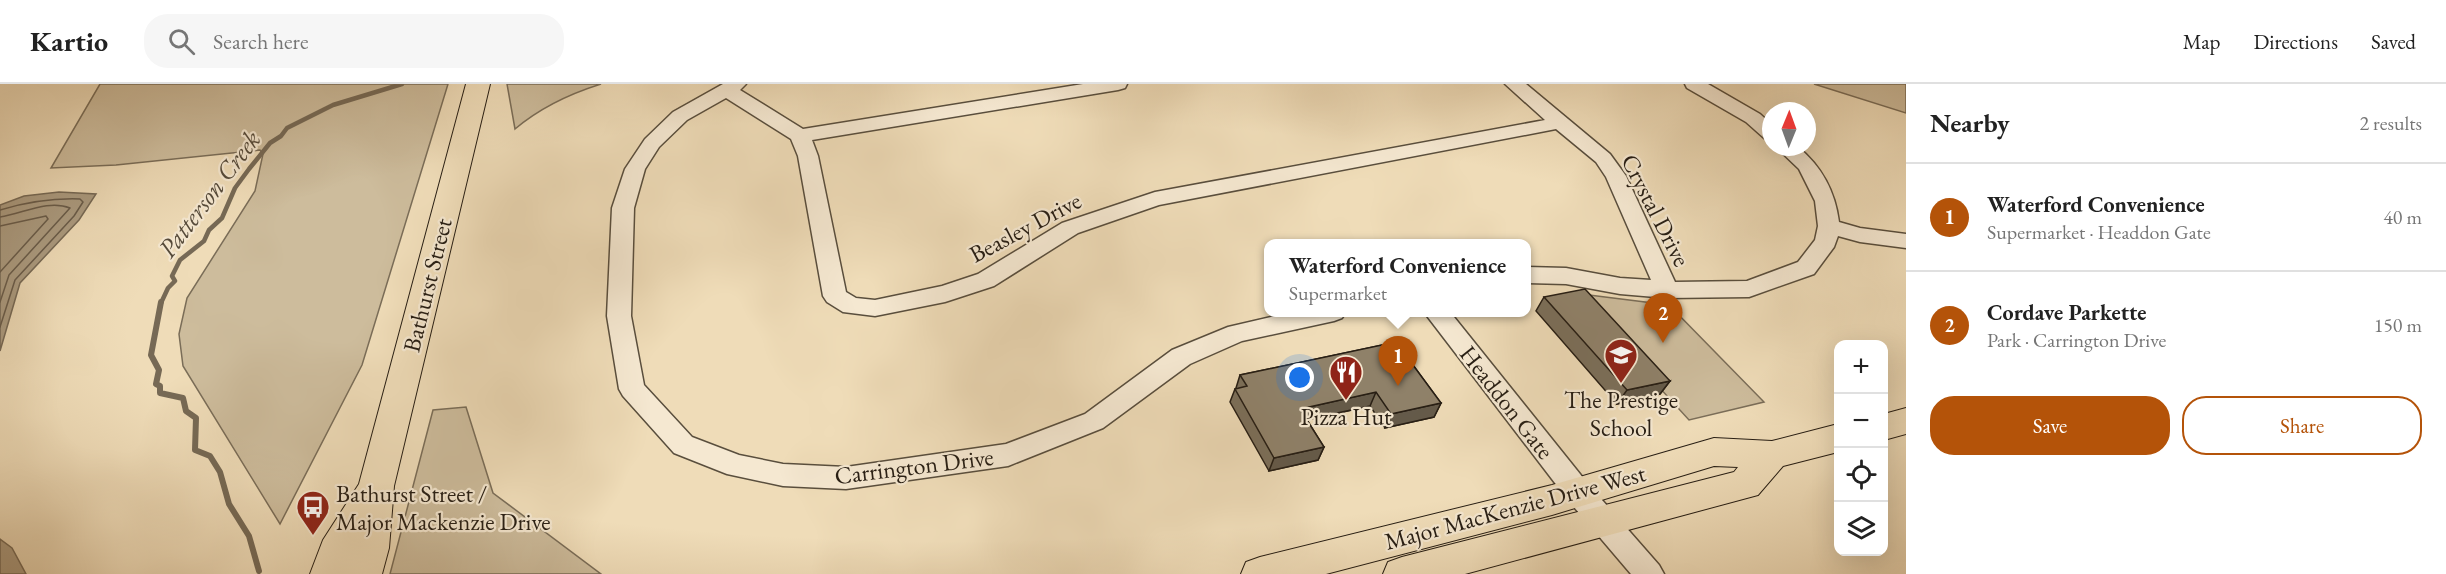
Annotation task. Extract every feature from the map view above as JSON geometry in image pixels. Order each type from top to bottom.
[{"type":"main road","name":"Bathurst Street","points":[[338,569],[369,548],[376,486],[478,84]]},
{"type":"main road","points":[[1888,426],[1906,421]]},
{"type":"main road","name":"Major MacKenzie Drive West","points":[[1260,574],[1552,500],[1714,452],[1772,455],[1834,439]]},
{"type":"main road","name":"Major MacKenzie Drive West","points":[[1402,574],[1745,484],[1772,455]]},
{"type":"street","points":[[731,87],[800,136],[1118,84]]},
{"type":"street","name":"Crystal Drive","points":[[1514,84],[1603,158],[1616,176],[1667,290]]},
{"type":"street","points":[[1694,84],[1753,118],[1762,126]]},
{"type":"street","name":"Carrington Drive","points":[[731,87],[680,116],[652,143],[635,169],[623,208],[619,316],[632,388],[682,445],[737,466],[783,475],[846,478],[1008,455],[1094,421],[1181,357],[1237,333],[1311,317]]},
{"type":"street","name":"Beasley Drive","points":[[800,136],[808,156],[835,296],[851,306],[875,308],[945,294],[986,280],[1070,228],[1155,199],[1560,123]]},
{"type":"street","points":[[1531,275],[1566,276],[1620,286],[1667,290],[1749,289],[1806,268],[1826,242],[1829,226],[1826,201],[1808,166],[1796,156]]},
{"type":"street","points":[[1829,226],[1860,235],[1906,241]]},
{"type":"street","name":"Headdon Gate","points":[[1440,317],[1578,492],[1649,574]]},
{"type":"shaded area","points":[[100,84],[448,84],[362,365],[280,524],[183,366],[179,334],[187,298],[255,191],[263,154],[260,150],[116,165],[51,168]]},
{"type":"shaded area","points":[[507,84],[601,84],[556,102],[515,129]]},
{"type":"shaded area","points":[[1814,84],[1906,84],[1906,113]]},
{"type":"shaded area","points":[[1573,293],[1669,305],[1764,402],[1689,420]]},
{"type":"shaded area","points":[[466,407],[493,493],[601,574],[390,574],[433,410]]},
{"type":"water","points":[[59,192],[96,194],[79,220],[20,283],[0,351],[0,205],[24,196]]},
{"type":"water","points":[[0,539],[12,548],[26,574],[0,574]]},
{"type":"building","points":[[1585,289],[1670,381],[1627,390],[1544,297]]},
{"type":"building","points":[[1396,342],[1441,403],[1391,414],[1376,392],[1300,409],[1324,447],[1274,458],[1235,389],[1247,386],[1240,375]]},
{"type":"waterway","name":"Patterson Creek","points":[[161,303],[168,288],[175,281],[172,276],[180,260],[204,241],[209,230],[222,218],[235,188],[270,143],[281,136],[287,128],[333,105],[402,84]]},
{"type":"waterway","name":"Patterson Creek","points":[[161,302],[151,355],[159,370],[156,384],[160,386],[160,393],[183,398],[186,411],[196,418],[195,450],[210,456],[220,472],[229,504],[249,536],[259,571]]},
{"type":"place","name":"Cordave Parkette","points":[[1663,343]]},
{"type":"place","name":"The Prestige School","points":[[1621,384]]},
{"type":"place","name":"Waterford Convenience","points":[[1398,386]]},
{"type":"place","name":"Pizza Hut","points":[[1346,401]]},
{"type":"place","name":"Bathurst Street / Major Mackenzie Drive","points":[[313,536]]}]
